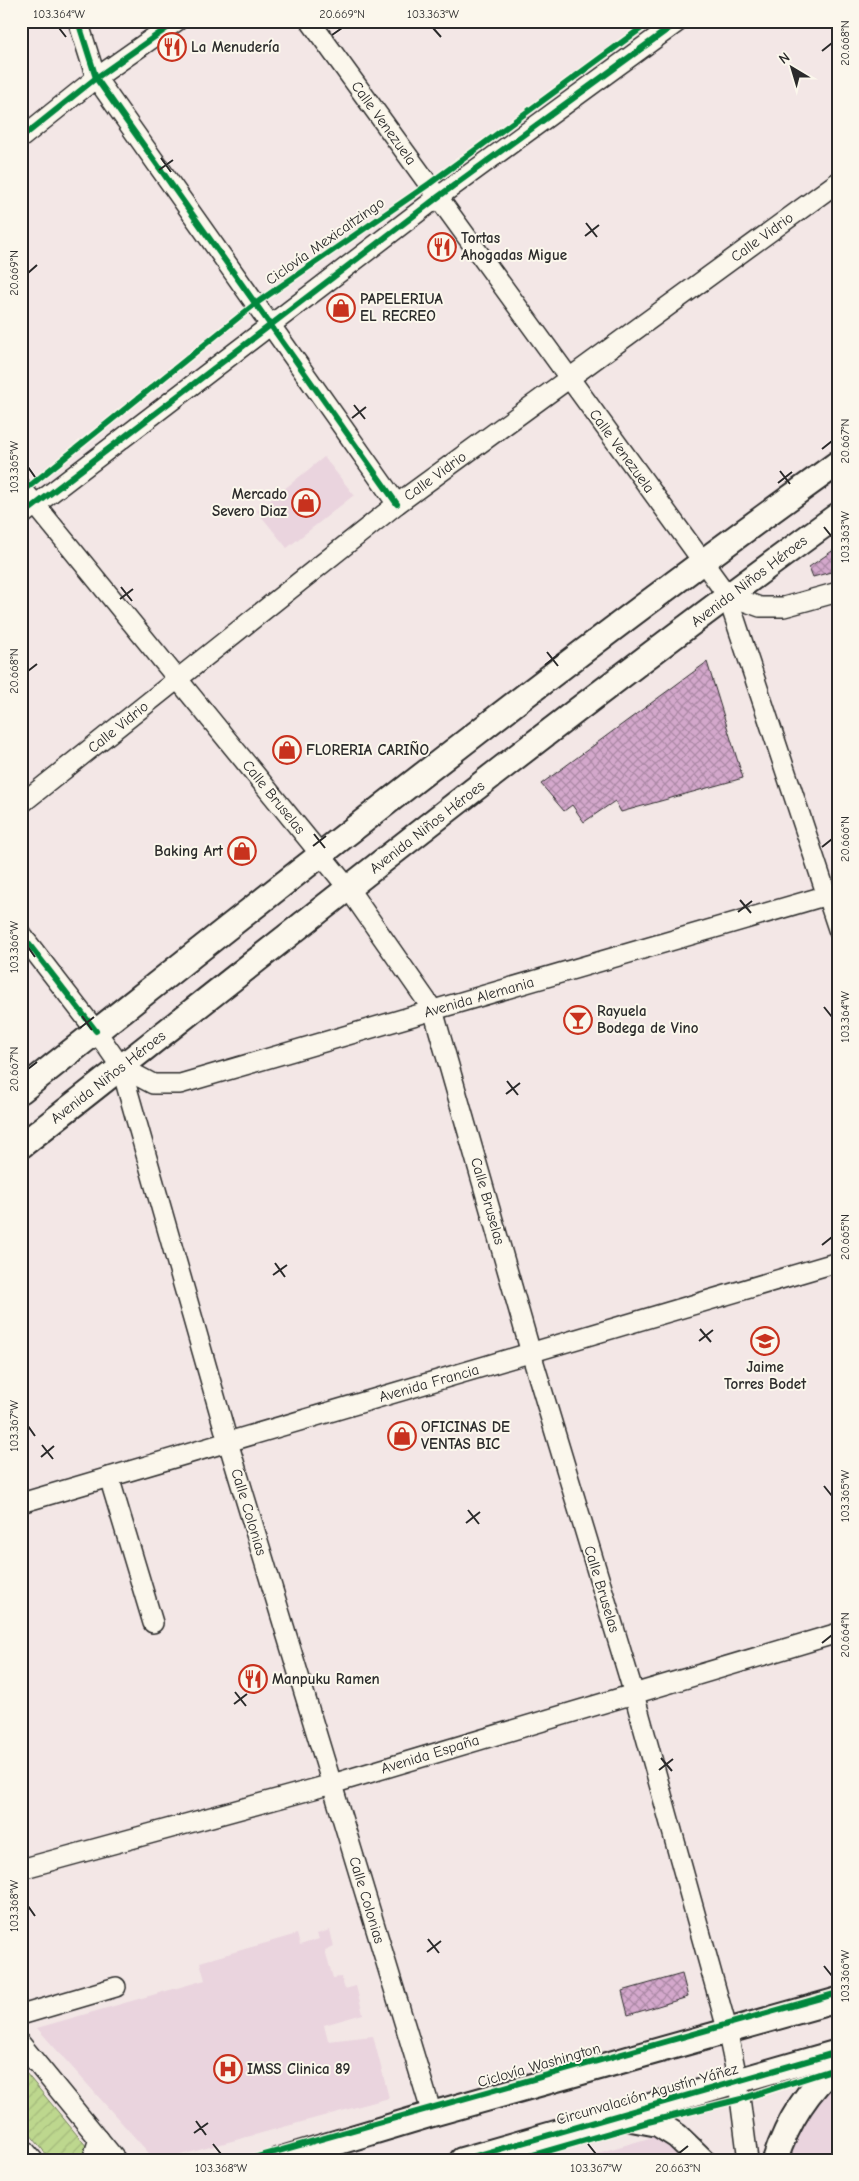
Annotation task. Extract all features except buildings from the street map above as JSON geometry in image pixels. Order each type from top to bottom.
[{"type":"main road","points":[[21,1091],[320,854],[702,560],[836,469]]},
{"type":"main road","name":"Avenida Niños Héroes","points":[[21,1146],[348,888],[727,595],[838,515]]},
{"type":"main road","points":[[279,2160],[432,2114],[838,2000]]},
{"type":"main road","name":"Circunvalación Agustín Yáñez","points":[[462,2160],[838,2052]]},
{"type":"main road","points":[[775,2160],[782,2138],[806,2098],[838,2064]]},
{"type":"main road","points":[[614,2116],[658,2124],[677,2136],[702,2160]]},
{"type":"street","points":[[78,21],[96,78],[397,504]]},
{"type":"street","points":[[21,138],[96,78],[177,21]]},
{"type":"street","name":"Calle Venezuela","points":[[310,21],[727,595],[833,894],[838,929]]},
{"type":"street","points":[[28,510],[438,196],[679,21]]},
{"type":"street","name":"Calle Vidrio","points":[[21,804],[397,504],[838,182]]},
{"type":"street","name":"Calle Bruselas","points":[[21,487],[28,510],[178,679],[348,888],[433,1010],[531,1353],[634,1694],[727,2031],[738,2082],[748,2160]]},
{"type":"street","points":[[727,595],[760,607],[784,607],[838,592]]},
{"type":"street","name":"Avenida Alemania","points":[[121,1067],[153,1084],[180,1084],[833,894]]},
{"type":"street","name":"Calle Colonias","points":[[21,934],[121,1067],[228,1442],[432,2114]]},
{"type":"street","name":"Avenida Francia","points":[[21,1503],[838,1262]]},
{"type":"street","points":[[109,1477],[153,1623]]},
{"type":"street","name":"Avenida España","points":[[21,1870],[332,1784],[838,1633]]},
{"type":"street","points":[[21,2015],[116,1987]]},
{"type":"street","points":[[21,2044],[116,2160]]},
{"type":"street","points":[[92,2160],[99,2139]]},
{"type":"street","points":[[21,2146],[33,2160]]},
{"type":"shaded area","name":"Mercado Severo Diaz","points":[[324,457],[354,495],[287,548],[257,511]]},
{"type":"shaded area","name":"IMSS Clinica 89","points":[[330,1930],[334,1947],[325,1950],[333,1978],[341,1977],[345,1989],[356,1986],[363,2014],[324,2025],[328,2041],[373,2036],[389,2098],[163,2160],[155,2160],[37,2028],[205,1980],[200,1962],[297,1934],[300,1945],[319,1939],[317,1934]]},
{"type":"shaded area","points":[[838,2085],[838,2160],[786,2160],[806,2117],[821,2097]]},
{"type":"shaded area","points":[[656,2136],[688,2160],[574,2160]]},
{"type":"green space","points":[[21,2067],[87,2147],[87,2160],[51,2160],[21,2123]]},
{"type":"cycle path","points":[[78,21],[96,78],[397,504]]},
{"type":"cycle path","points":[[21,138],[96,78],[177,21]]},
{"type":"cycle path","name":"Ciclovía Mexicaltzingo","points":[[21,493],[255,304],[429,184],[651,21]]},
{"type":"cycle path","points":[[21,516],[438,197],[679,21]]},
{"type":"cycle path","points":[[21,934],[96,1031]]},
{"type":"cycle path","name":"Ciclovía Washington","points":[[247,2160],[838,1993]]},
{"type":"cycle path","points":[[462,2160],[838,2052]]},
{"type":"cycle path","points":[[516,2160],[648,2122],[741,2099],[838,2068]]},
{"type":"place","name":"La Menudería","points":[[172,47]]},
{"type":"place","name":"Tortas Ahogadas Migue","points":[[442,247]]},
{"type":"place","name":"PAPELERIUA EL RECREO","points":[[341,308]]},
{"type":"place","name":"Mercado Severo Diaz","points":[[306,503]]},
{"type":"place","name":"FLORERIA CARIÑO","points":[[287,750]]},
{"type":"place","name":"Baking Art","points":[[242,851]]},
{"type":"place","name":"Rayuela Bodega de Vino","points":[[578,1020]]},
{"type":"place","name":"Jaime Torres Bodet","points":[[765,1341]]},
{"type":"place","name":"OFICINAS DE VENTAS BIC","points":[[402,1436]]},
{"type":"place","name":"Manpuku Ramen","points":[[253,1679]]},
{"type":"place","name":"IMSS Clinica 89","points":[[228,2069]]}]
